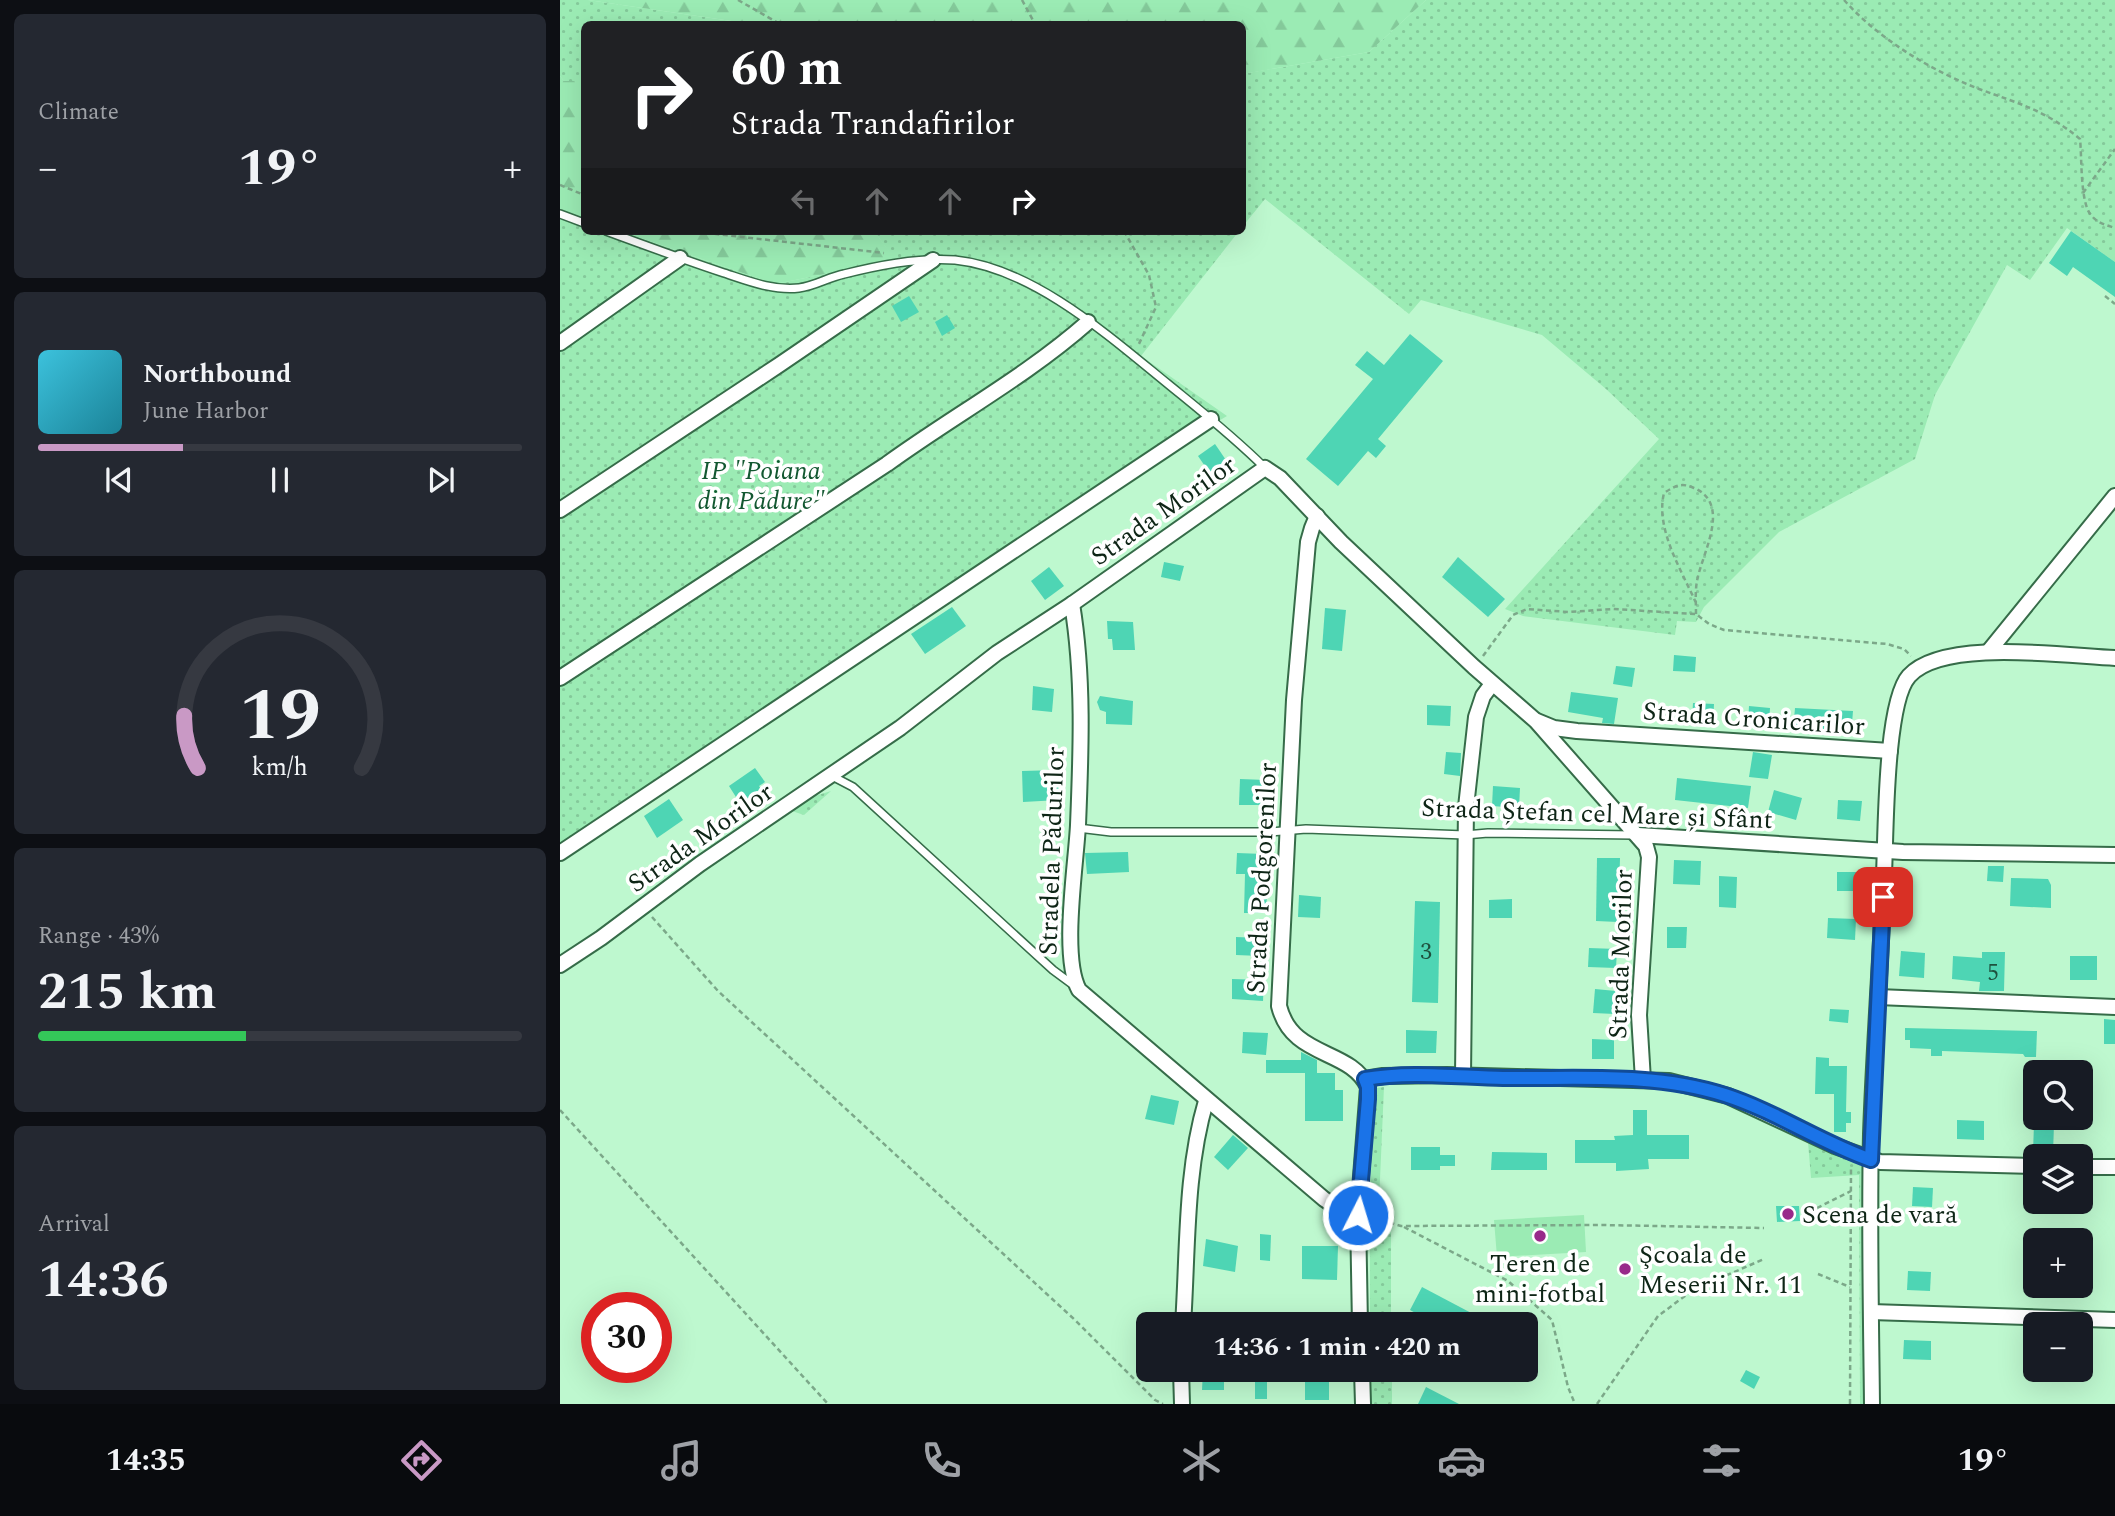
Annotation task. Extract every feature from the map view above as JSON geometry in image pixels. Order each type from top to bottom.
[{"type":"street","points":[[560,343],[680,258]]},
{"type":"street","points":[[560,510],[933,260]]},
{"type":"street","points":[[560,678],[887,464],[1024,371],[1088,322]]},
{"type":"street","points":[[560,853],[1211,419]]},
{"type":"street","name":"Strada Morilor","points":[[560,965],[700,864],[910,720],[997,653],[1072,604],[1265,468],[1280,478],[1492,684],[1536,721],[1646,846],[1649,857],[1639,1016],[1643,1080]]},
{"type":"street","points":[[1989,652],[2115,496]]},
{"type":"street","name":"Strada Podgorenilor","points":[[1317,516],[1312,528],[1306,563],[1294,699],[1279,1006],[1283,1021],[1292,1034],[1365,1079]]},
{"type":"street","name":"Stradela Pădurilor","points":[[1072,604],[1080,683],[1078,828],[1070,935],[1073,979],[1079,990],[1324,1199],[1339,1209],[1358,1215]]},
{"type":"street","points":[[1921,666],[1939,659],[1989,652],[2115,658]]},
{"type":"street","name":"Strada Cronicarilor","points":[[1536,721],[1577,731],[1890,751],[1900,693],[1908,677],[1921,666]]},
{"type":"street","points":[[1463,1076],[1466,807],[1476,717],[1483,696],[1492,684]]},
{"type":"street","points":[[1872,1404],[1871,1160],[1890,751]]},
{"type":"street","name":"Strada Ștefan cel Mare și Sfânt","points":[[1638,835],[1884,850],[2115,855]]},
{"type":"street","points":[[1878,997],[2115,1007]]},
{"type":"street","points":[[1360,1312],[1358,1215],[1368,1099],[1365,1079],[1383,1076],[1463,1076],[1643,1080],[1686,1084],[1728,1096],[1871,1160],[1891,1163],[2023,1166]]},
{"type":"street","points":[[1184,1312],[1188,1216],[1197,1137],[1206,1101]]},
{"type":"street","points":[[2093,1167],[2115,1167]]},
{"type":"street","points":[[1871,1312],[2115,1320]]},
{"type":"street","points":[[1181,1382],[1182,1404]]},
{"type":"street","points":[[1362,1382],[1363,1404]]},
{"type":"lane","points":[[560,214],[581,222]]},
{"type":"lane","points":[[617,235],[758,284],[786,288],[812,285],[845,273],[884,265],[933,260],[969,262],[1017,277],[1088,322],[1133,356],[1211,419],[1265,468]]},
{"type":"lane","points":[[830,775],[853,787],[1053,970],[1079,990]]},
{"type":"lane","name":"Strada Ștefan cel Mare și Sfânt","points":[[1078,828],[1111,832],[1306,829],[1465,835],[1638,835]]},
{"type":"path","points":[[738,0],[775,21]]},
{"type":"path","points":[[1022,0],[1033,21]]},
{"type":"path","points":[[1844,0],[1859,16],[1916,58],[1977,88],[2026,104],[2062,124],[2080,139],[2083,193],[2090,214],[2102,224],[2115,228]]},
{"type":"path","points":[[2083,193],[2115,149]]},
{"type":"path","points":[[560,185],[581,194]]},
{"type":"path","points":[[725,235],[892,254]]},
{"type":"path","points":[[1126,235],[1149,275],[1156,307],[1133,356]]},
{"type":"path","points":[[2105,296],[2115,304]]},
{"type":"path","points":[[1696,603],[1672,548],[1660,508],[1664,493],[1677,484],[1702,492],[1712,504],[1713,526],[1697,582],[1696,614]]},
{"type":"path","points":[[1474,667],[1513,615],[1527,609],[1569,612],[1613,609],[1696,614],[1709,624],[1724,630],[1886,644],[1904,649],[1921,666]]},
{"type":"path","points":[[643,907],[718,991],[1076,1321],[1155,1400],[1163,1404]]},
{"type":"path","points":[[560,1110],[828,1404]]},
{"type":"path","points":[[1850,1404],[1852,1153]]},
{"type":"path","points":[[1817,1208],[1851,1191]]},
{"type":"path","points":[[1358,1215],[1401,1226],[1508,1281],[1552,1320],[1568,1387],[1575,1404]]},
{"type":"path","points":[[1401,1226],[1602,1225],[1764,1228]]},
{"type":"path","points":[[1597,1404],[1658,1316],[1693,1290],[1764,1259]]},
{"type":"path","points":[[1818,1274],[1850,1287]]},
{"type":"green space","points":[[560,0],[588,0],[732,21],[581,21],[581,81],[564,81],[560,76]]},
{"type":"green space","points":[[588,0],[1426,0],[1369,52],[1246,73],[1246,21],[732,21]]},
{"type":"green space","points":[[1426,0],[2115,0],[2115,262],[2067,228],[2030,280],[2007,265],[1935,395],[1915,459],[1779,532],[1704,607],[1696,622],[1677,621],[1675,635],[1523,616],[1505,609],[1659,439],[1606,389],[1542,335],[1421,300],[1409,314],[1265,199],[1246,222],[1246,73],[1369,52]]},
{"type":"green space","points":[[560,76],[564,81],[581,81],[581,218],[560,211]]},
{"type":"green space","name":"IP \"Poiana din Pădure\"","points":[[560,211],[581,218],[581,235],[632,235],[775,284],[895,260],[877,235],[1236,235],[1141,356],[1227,416],[1185,441],[668,786],[560,862]]},
{"type":"green space","points":[[632,235],[877,235],[896,260],[775,284]]},
{"type":"green space","points":[[831,791],[804,815],[789,810],[805,799]]},
{"type":"green space","points":[[1384,1087],[1379,1203],[1391,1214],[1391,1312],[1370,1312],[1370,1186],[1376,1088]]},
{"type":"green space","points":[[1808,1142],[1860,1165],[1865,1171],[1865,1404],[1860,1404],[1859,1175],[1811,1178]]},
{"type":"green space","name":"Teren de mini-fotbal","points":[[1584,1215],[1586,1252],[1497,1257],[1494,1220]]},
{"type":"green space","points":[[1370,1382],[1392,1382],[1392,1404],[1370,1404]]},
{"type":"building","points":[[2071,231],[2115,262],[2115,297],[2073,267],[2067,276],[2049,263]]},
{"type":"building","points":[[909,296],[919,312],[901,322],[892,306]]},
{"type":"building","points":[[947,315],[955,328],[942,336],[935,322]]},
{"type":"building","points":[[1410,334],[1443,361],[1378,439],[1386,446],[1376,458],[1368,451],[1338,486],[1306,459],[1373,379],[1355,365],[1367,351],[1384,365]]},
{"type":"building","points":[[1215,444],[1228,463],[1211,475],[1198,456]]},
{"type":"building","points":[[1458,557],[1505,599],[1488,617],[1442,577]]},
{"type":"building","points":[[1164,562],[1184,566],[1180,581],[1161,577]]},
{"type":"building","points":[[1049,567],[1064,586],[1045,600],[1031,581]]},
{"type":"building","points":[[952,607],[966,626],[925,654],[911,634]]},
{"type":"building","points":[[1325,608],[1346,610],[1342,651],[1322,649]]},
{"type":"building","points":[[1107,621],[1133,622],[1135,650],[1113,650],[1112,639],[1108,639]]},
{"type":"building","points":[[1674,655],[1696,657],[1695,672],[1673,671]]},
{"type":"building","points":[[1616,666],[1635,668],[1632,687],[1613,684]]},
{"type":"building","points":[[1033,686],[1054,689],[1052,712],[1032,710]]},
{"type":"building","points":[[1571,692],[1618,698],[1614,724],[1602,723],[1603,718],[1568,712]]},
{"type":"building","points":[[1100,696],[1133,701],[1132,725],[1106,724],[1106,712],[1100,710],[1097,702]]},
{"type":"building","points":[[1693,703],[1714,704],[1713,723],[1692,721]]},
{"type":"building","points":[[1427,705],[1451,706],[1450,726],[1427,725]]},
{"type":"building","points":[[1749,706],[1770,708],[1769,726],[1748,725]]},
{"type":"building","points":[[1795,708],[1853,711],[1851,736],[1793,730]]},
{"type":"building","points":[[1446,752],[1461,753],[1460,776],[1444,774]]},
{"type":"building","points":[[1753,752],[1772,755],[1768,779],[1749,777]]},
{"type":"building","points":[[755,768],[765,782],[759,786],[762,790],[741,805],[729,786]]},
{"type":"building","points":[[1057,770],[1059,800],[1023,802],[1022,771]]},
{"type":"building","points":[[1677,778],[1751,786],[1748,808],[1675,800]]},
{"type":"building","points":[[1240,779],[1266,780],[1265,805],[1239,805]]},
{"type":"building","points":[[1493,786],[1520,788],[1519,808],[1492,806]]},
{"type":"building","points":[[1774,790],[1802,798],[1796,820],[1768,812]]},
{"type":"building","points":[[669,799],[683,820],[657,838],[644,816]]},
{"type":"building","points":[[1838,800],[1862,801],[1860,821],[1837,819]]},
{"type":"building","points":[[1128,852],[1129,872],[1087,874],[1085,853]]},
{"type":"building","points":[[1237,853],[1264,854],[1262,893],[1267,893],[1266,913],[1244,913],[1245,874],[1236,874]]},
{"type":"building","points":[[1597,858],[1620,858],[1618,922],[1596,921]]},
{"type":"building","points":[[1674,860],[1701,861],[1700,885],[1673,884]]},
{"type":"building","points":[[1988,866],[2004,866],[2003,882],[1987,881]]},
{"type":"building","points":[[1837,872],[1859,872],[1859,891],[1837,891]]},
{"type":"building","points":[[1719,876],[1737,877],[1736,908],[1719,907]]},
{"type":"building","points":[[2011,878],[2048,879],[2051,885],[2051,908],[2010,906]]},
{"type":"building","points":[[1299,895],[1321,897],[1320,918],[1298,917]]},
{"type":"building","points":[[1512,899],[1512,918],[1489,918],[1489,900]]},
{"type":"building","points":[[1415,901],[1440,902],[1438,1003],[1412,1002]]},
{"type":"building","points":[[1828,918],[1856,919],[1855,940],[1827,938]]},
{"type":"building","points":[[1667,927],[1687,927],[1686,948],[1667,948]]},
{"type":"building","points":[[1236,937],[1260,938],[1260,956],[1236,955]]},
{"type":"building","points":[[1589,948],[1617,949],[1616,968],[1588,967]]},
{"type":"building","points":[[1901,951],[1925,953],[1924,978],[1899,976]]},
{"type":"building","points":[[1982,952],[2005,952],[2004,991],[1979,991],[1980,982],[1952,979],[1953,956],[1982,958]]},
{"type":"building","points":[[2070,956],[2097,956],[2097,980],[2070,980]]},
{"type":"building","points":[[1232,979],[1264,980],[1263,1001],[1232,999]]},
{"type":"building","points":[[1595,989],[1616,991],[1615,1014],[1593,1013]]},
{"type":"building","points":[[1830,1009],[1849,1010],[1848,1023],[1829,1021]]},
{"type":"building","points":[[2104,1019],[2115,1020],[2115,1044],[2104,1044]]},
{"type":"building","points":[[1905,1028],[2037,1031],[2036,1057],[2025,1057],[2023,1054],[1942,1051],[1942,1056],[1931,1056],[1931,1049],[1910,1048],[1910,1040],[1905,1040]]},
{"type":"building","points":[[1406,1030],[1437,1031],[1436,1053],[1406,1053]]},
{"type":"building","points":[[1243,1032],[1268,1033],[1266,1055],[1242,1053]]},
{"type":"building","points":[[1592,1039],[1614,1040],[1614,1059],[1592,1059]]},
{"type":"building","points":[[1301,1052],[1317,1060],[1317,1073],[1335,1073],[1335,1090],[1343,1090],[1343,1121],[1305,1121],[1305,1073],[1266,1073],[1266,1060],[1301,1060]]},
{"type":"building","points":[[1816,1057],[1829,1058],[1829,1066],[1847,1066],[1846,1112],[1851,1112],[1851,1123],[1846,1123],[1846,1132],[1834,1132],[1834,1094],[1815,1094]]},
{"type":"building","points":[[1151,1095],[1179,1101],[1174,1125],[1145,1119]]},
{"type":"building","points":[[1633,1110],[1647,1110],[1647,1135],[1689,1135],[1689,1159],[1648,1159],[1649,1169],[1616,1171],[1616,1163],[1575,1163],[1575,1140],[1615,1140],[1614,1136],[1633,1135]]},
{"type":"building","points":[[1957,1120],[1984,1121],[1984,1140],[1957,1139]]},
{"type":"building","points":[[2034,1130],[2054,1130],[2053,1144],[2033,1144]]},
{"type":"building","points":[[1233,1135],[1248,1148],[1228,1170],[1214,1157]]},
{"type":"building","points":[[1411,1147],[1440,1147],[1440,1155],[1455,1155],[1455,1166],[1440,1166],[1440,1170],[1411,1170]]},
{"type":"building","points":[[1492,1152],[1547,1153],[1547,1170],[1491,1170]]},
{"type":"building","points":[[1913,1187],[1933,1188],[1932,1207],[1912,1206]]},
{"type":"building","name":"Scena de vară","points":[[1776,1206],[1799,1206],[1800,1221],[1777,1222]]},
{"type":"building","points":[[1260,1234],[1271,1235],[1270,1261],[1260,1260]]},
{"type":"building","points":[[1206,1239],[1238,1246],[1235,1272],[1203,1266]]},
{"type":"building","points":[[1302,1246],[1338,1246],[1337,1280],[1302,1279]]},
{"type":"building","points":[[1908,1271],[1931,1272],[1930,1291],[1907,1290]]},
{"type":"building","points":[[1422,1287],[1469,1312],[1414,1312],[1410,1310]]},
{"type":"building","points":[[1904,1340],[1931,1341],[1931,1360],[1903,1359]]},
{"type":"building","points":[[1746,1370],[1760,1377],[1754,1389],[1740,1381]]},
{"type":"building","points":[[1202,1382],[1224,1382],[1224,1390],[1202,1390]]},
{"type":"building","points":[[1255,1382],[1267,1382],[1267,1399],[1255,1399]]},
{"type":"building","points":[[1305,1382],[1329,1382],[1329,1400],[1305,1400]]},
{"type":"building","points":[[1426,1387],[1459,1404],[1418,1404]]},
{"type":"place","name":"Scena de vară","points":[[1788,1214]]},
{"type":"place","name":"Teren de mini-fotbal","points":[[1540,1236]]},
{"type":"place","name":"Şcoala de Meserii Nr. 11","points":[[1625,1269]]},
{"type":"route","points":[[1358,1215],[1368,1099],[1365,1079],[1383,1076],[1447,1075],[1669,1081],[1746,1103],[1814,1137],[1871,1160],[1883,897]]}]
